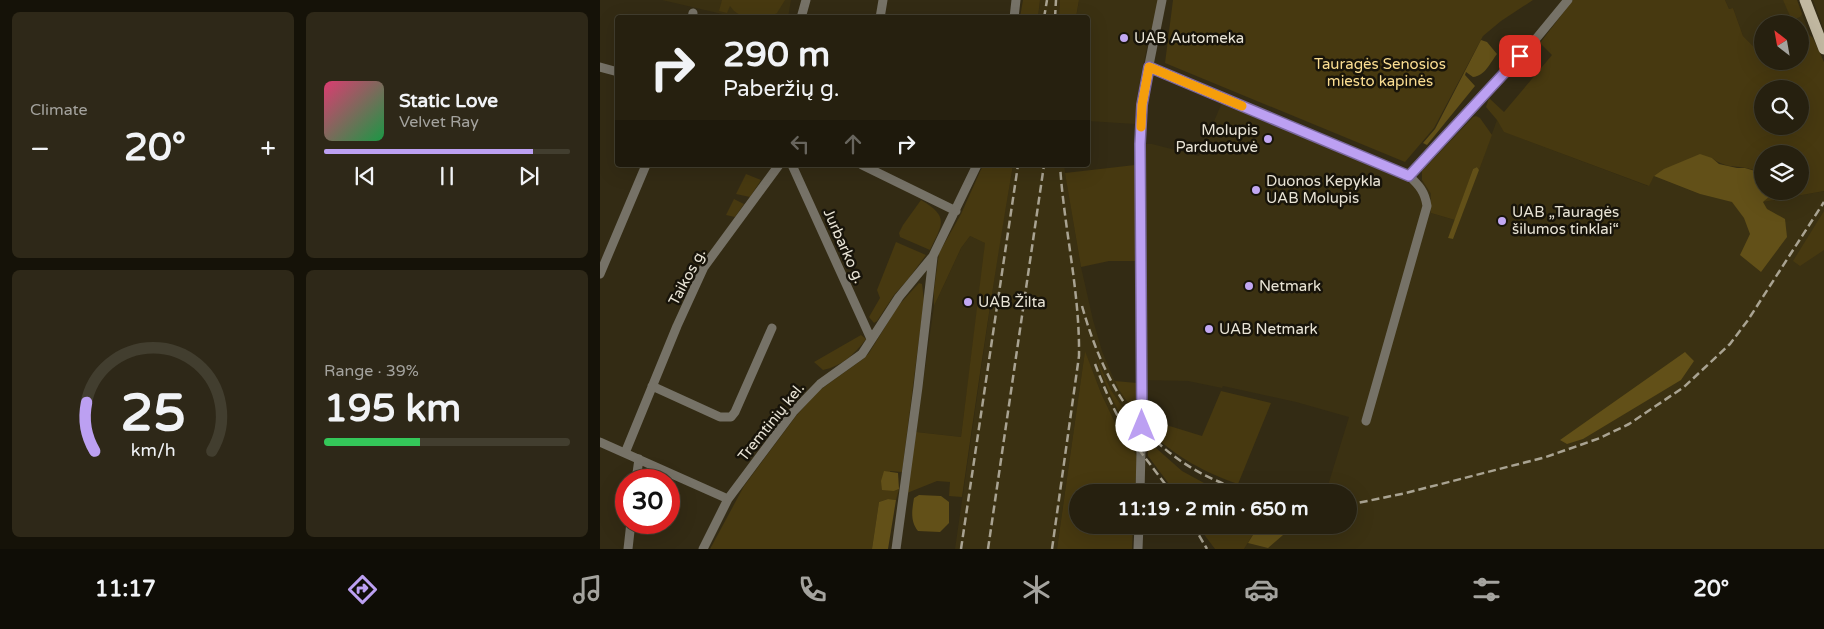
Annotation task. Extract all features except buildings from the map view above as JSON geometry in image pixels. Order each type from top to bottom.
[{"type":"main road","points":[[1805,0],[1824,49]]},
{"type":"street","points":[[802,15],[806,0]]},
{"type":"street","points":[[880,15],[883,0]]},
{"type":"street","points":[[1014,15],[1016,0]]},
{"type":"street","points":[[1140,484],[1142,410],[1140,144],[1142,105],[1162,0]]},
{"type":"street","points":[[1409,176],[1535,40],[1568,0]]},
{"type":"street","points":[[600,67],[615,71]]},
{"type":"street","points":[[1149,67],[1409,176],[1420,186],[1426,197],[1427,206],[1366,421]]},
{"type":"street","points":[[600,274],[645,167]]},
{"type":"street","name":"Taikos g.","points":[[626,453],[652,386],[704,267],[778,167]]},
{"type":"street","name":"Jurbarko g.","points":[[793,167],[872,339]]},
{"type":"street","points":[[866,167],[956,211]]},
{"type":"street","name":"Tremtinių kel.","points":[[703,549],[728,499],[808,396],[820,384],[862,354],[899,297],[933,256],[976,167]]},
{"type":"street","name":"Tremtinių kel.","points":[[896,549],[918,387],[933,256]]},
{"type":"street","points":[[913,280],[924,278],[929,286]]},
{"type":"street","points":[[652,386],[720,418],[732,416],[772,328]]},
{"type":"street","points":[[600,442],[728,499]]},
{"type":"street","points":[[638,469],[639,459]]},
{"type":"street","points":[[628,549],[630,534]]},
{"type":"street","points":[[1138,549],[1139,534]]},
{"type":"shaded area","points":[[662,0],[791,0],[788,15],[726,15]]},
{"type":"shaded area","points":[[1040,0],[1060,0],[1059,15],[1038,15]]},
{"type":"shaded area","points":[[1079,0],[1162,0],[1158,24],[1147,47],[1140,80],[1135,124],[1090,121],[1090,15],[1076,15]]},
{"type":"shaded area","points":[[1725,0],[1797,0],[1802,15],[1754,15],[1754,47],[1743,36],[1733,8],[1729,9]]},
{"type":"shaded area","points":[[1813,0],[1824,0],[1824,30]]},
{"type":"shaded area","points":[[1481,40],[1487,42],[1497,54],[1481,74],[1473,77],[1466,72],[1465,75],[1475,86],[1427,145],[1423,143],[1435,129]]},
{"type":"shaded area","points":[[1224,98],[1423,182],[1431,194],[1431,213],[1455,220],[1448,238],[1453,239],[1497,120],[1505,132],[1648,186],[1654,176],[1700,194],[1746,205],[1774,200],[1809,200],[1809,194],[1824,191],[1824,549],[1244,549],[1253,534],[1357,534],[1357,484],[1328,484],[1349,417],[1296,402],[1223,386],[1222,388],[1188,381],[1142,380],[1140,144],[1152,144],[1199,156]]},
{"type":"shaded area","points":[[1700,154],[1712,158],[1719,164],[1754,171],[1754,200],[1765,200],[1763,202],[1767,209],[1785,219],[1787,237],[1761,272],[1740,255],[1750,234],[1744,218],[1732,202],[1700,194],[1654,176],[1664,169]]},
{"type":"shaded area","points":[[1013,167],[1064,167],[1081,267],[1093,320],[1102,351],[1112,375],[1119,390],[1136,414],[1136,427],[1111,390],[1098,362],[1109,392],[1136,442],[1137,456],[1117,427],[1085,352],[1057,549],[955,549],[999,245]]},
{"type":"shaded area","points":[[1477,167],[1479,170],[1453,239],[1448,238],[1473,169]]},
{"type":"shaded area","points":[[970,236],[986,243],[961,437],[916,432],[934,306],[961,248]]},
{"type":"shaded area","points":[[1685,352],[1694,361],[1681,380],[1583,439],[1567,444],[1560,440]]},
{"type":"shaded area","points":[[884,471],[898,473],[899,489],[894,491],[882,490],[881,481]]},
{"type":"shaded area","points":[[919,495],[941,496],[949,502],[949,523],[940,532],[918,531],[915,527],[912,515],[914,498]]},
{"type":"shaded area","points":[[888,499],[896,500],[888,549],[872,549],[879,502]]},
{"type":"shaded area","points":[[1254,534],[1283,534],[1268,548],[1248,543]]},
{"type":"green space","points":[[722,0],[785,0],[777,13],[774,15],[740,15],[730,6],[727,13],[719,11]]},
{"type":"green space","points":[[1023,0],[1040,0],[1038,15],[1020,15]]},
{"type":"green space","points":[[1060,0],[1079,0],[1076,15],[1059,15]]},
{"type":"green space","name":"Tauragės Senosios miesto kapinės","points":[[1173,0],[1533,0],[1501,21],[1483,36],[1434,128],[1405,162],[1165,63]]},
{"type":"green space","points":[[1573,0],[1725,0],[1729,9],[1733,8],[1743,36],[1754,47],[1754,70],[1809,70],[1809,35],[1813,38],[1824,62],[1824,191],[1809,194],[1809,145],[1754,145],[1754,170],[1724,165],[1712,158],[1654,176],[1649,186],[1504,132],[1486,107],[1489,98],[1504,112],[1552,55],[1540,43]]},
{"type":"green space","points":[[1783,0],[1797,0],[1802,14],[1790,15]]},
{"type":"green space","points":[[1476,116],[1480,118],[1492,135],[1479,170],[1477,167],[1473,169],[1455,220],[1431,213],[1431,194],[1422,180],[1422,171]]},
{"type":"green space","points":[[1135,165],[1136,261],[1109,261],[1081,267],[1065,173]]},
{"type":"green space","points":[[982,167],[1013,167],[962,497],[949,496],[950,482],[937,481],[907,493],[916,432],[961,437],[985,243],[970,236],[961,248],[934,306],[934,290],[939,253],[961,214]]},
{"type":"green space","points":[[746,174],[761,180],[750,197],[736,194]]},
{"type":"green space","points":[[734,199],[744,204],[735,217],[726,215]]},
{"type":"green space","points":[[921,200],[940,216],[941,222],[938,234],[930,250],[900,237],[899,233]]},
{"type":"green space","points":[[1824,211],[1824,250],[1800,266],[1793,261]]},
{"type":"green space","points":[[896,242],[926,255],[874,323],[869,317],[880,298],[877,290]]},
{"type":"green space","points":[[919,283],[922,284],[924,300],[902,472],[890,471],[894,491],[899,489],[896,500],[888,499],[879,502],[872,549],[710,549],[744,486],[796,416],[817,392],[869,353],[898,306]]},
{"type":"green space","points":[[861,335],[866,339],[853,354],[836,366],[823,370],[814,362]]},
{"type":"green space","points":[[1085,351],[1101,393],[1117,427],[1137,456],[1135,484],[1069,484],[1069,534],[1133,534],[1132,549],[1057,549]]},
{"type":"green space","points":[[1096,357],[1111,390],[1136,427],[1136,442],[1113,401]]},
{"type":"green space","points":[[1115,381],[1137,383],[1136,414],[1119,390]]},
{"type":"green space","points":[[1221,391],[1271,403],[1238,484],[1192,463],[1171,450],[1151,433],[1150,420],[1202,436]]},
{"type":"green space","points":[[1147,440],[1182,471],[1207,484],[1169,484],[1148,456]]},
{"type":"green space","points":[[1204,534],[1253,534],[1244,549],[1215,549]]},
{"type":"railway","points":[[1044,15],[1047,0]]},
{"type":"railway","points":[[1055,15],[1056,0]]},
{"type":"railway","points":[[961,549],[1018,167]]},
{"type":"railway","points":[[988,549],[1044,167]]},
{"type":"railway","points":[[1052,549],[1079,356],[1077,308],[1060,167]]},
{"type":"railway","points":[[1357,503],[1406,493],[1546,457],[1600,438],[1629,424],[1684,387],[1730,344],[1748,320],[1824,202]]},
{"type":"railway","points":[[1082,306],[1106,370],[1121,398],[1140,423],[1161,446],[1186,464],[1226,484]]},
{"type":"railway","points":[[1095,364],[1111,402],[1125,428],[1165,484]]},
{"type":"railway","points":[[1198,534],[1207,549]]},
{"type":"slow traffic","points":[[1141,127],[1142,105],[1149,67],[1242,106]]},
{"type":"place","name":"UAB Automeka","points":[[1124,38]]},
{"type":"place","name":"Molupis Parduotuvė","points":[[1268,139]]},
{"type":"place","name":"Duonos Kepykla UAB Molupis","points":[[1256,190]]},
{"type":"place","name":"UAB „Tauragės šilumos tinklai“","points":[[1502,221]]},
{"type":"place","name":"Netmark","points":[[1249,286]]},
{"type":"place","name":"UAB Žilta","points":[[968,302]]},
{"type":"place","name":"UAB Netmark","points":[[1209,329]]},
{"type":"route","points":[[1142,426],[1140,144],[1142,105],[1149,67],[1409,176],[1520,56]]}]
